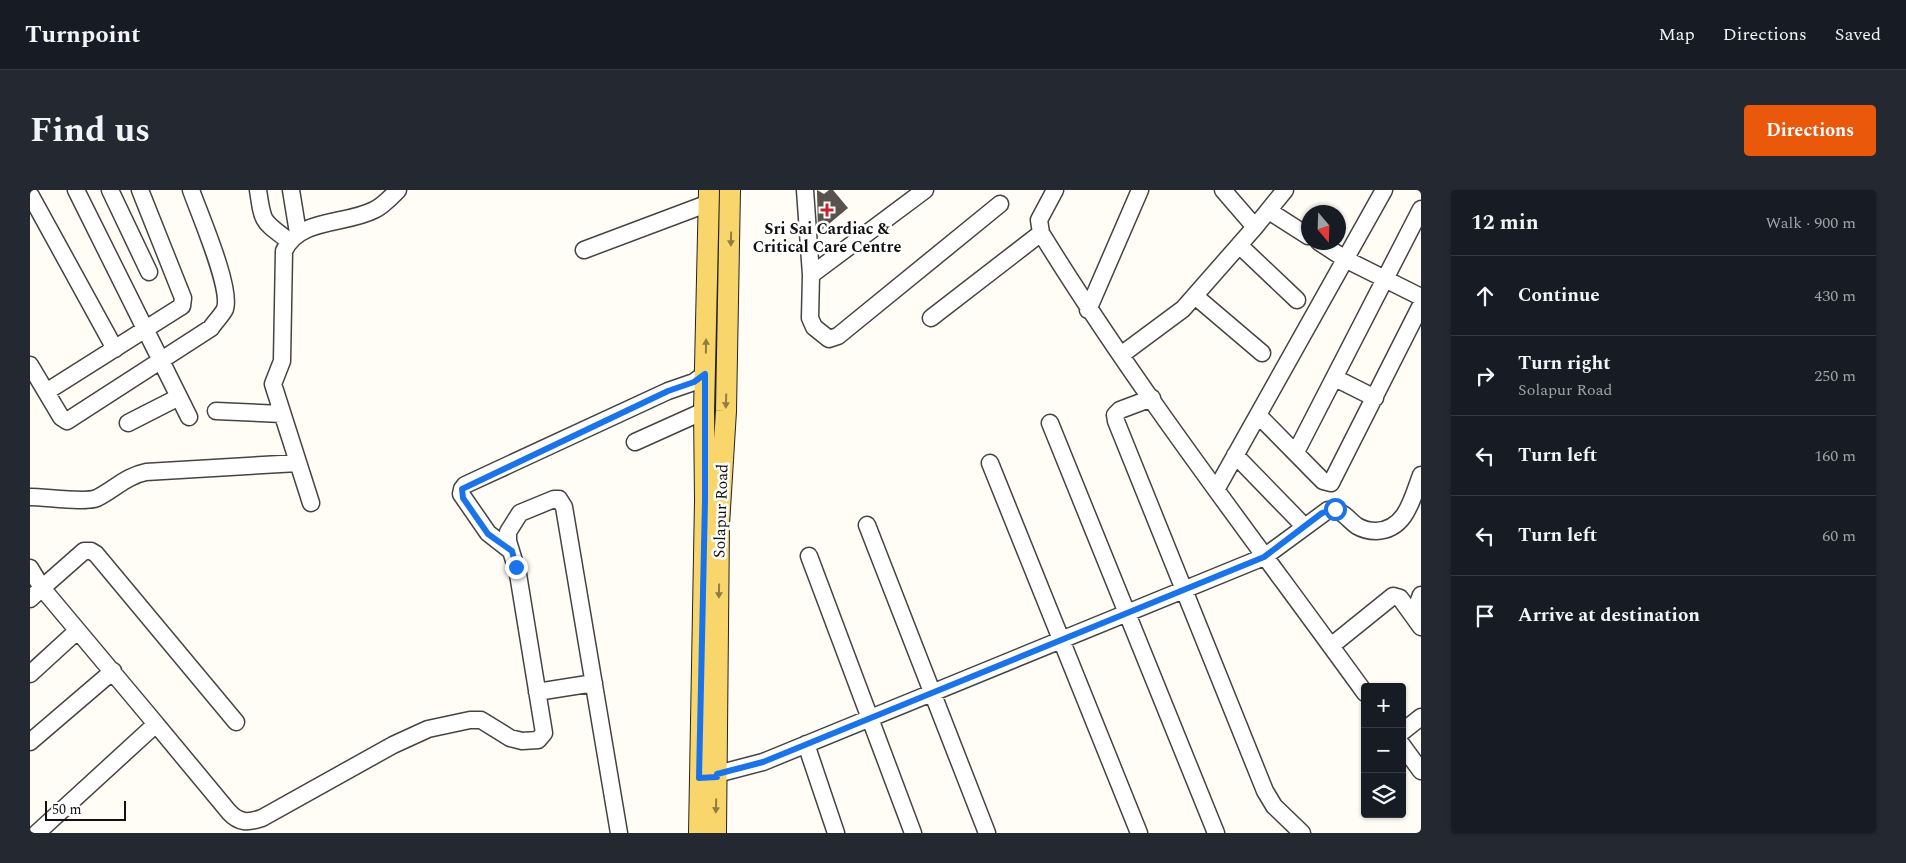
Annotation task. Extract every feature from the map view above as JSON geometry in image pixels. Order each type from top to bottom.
[{"type":"main road","name":"Solapur Road","points":[[700,833],[708,776],[713,500],[726,402],[730,190]]},
{"type":"main road","name":"Solapur Road","points":[[709,197],[704,411],[713,500]]},
{"type":"main road","name":"Solapur Road","points":[[708,776],[716,833]]},
{"type":"street","points":[[76,190],[189,417]]},
{"type":"street","points":[[110,190],[149,272]]},
{"type":"street","points":[[46,392],[179,308],[183,302],[140,190]]},
{"type":"street","points":[[30,365],[63,420],[72,420],[160,359],[210,328],[225,309],[225,298],[221,272],[191,190]]},
{"type":"street","points":[[258,190],[262,218],[265,223],[294,237]]},
{"type":"street","points":[[291,190],[294,237]]},
{"type":"street","points":[[311,503],[273,384],[282,361],[284,251],[294,237],[375,210],[398,190]]},
{"type":"street","points":[[805,190],[811,275],[812,324],[825,337],[833,338],[1000,204]]},
{"type":"street","points":[[811,275],[925,190]]},
{"type":"street","points":[[1055,190],[1039,220],[1041,233],[1088,310],[1217,488],[1264,557],[1361,687]]},
{"type":"street","points":[[1088,310],[1140,190]]},
{"type":"street","points":[[1223,190],[1255,227]]},
{"type":"street","points":[[1121,355],[1175,316],[1195,296],[1286,190]]},
{"type":"street","points":[[1217,488],[1384,190]]},
{"type":"street","points":[[35,194],[115,348]]},
{"type":"street","points":[[584,250],[709,197]]},
{"type":"street","points":[[1296,452],[1421,209]]},
{"type":"street","points":[[1269,211],[1301,232]]},
{"type":"street","points":[[931,318],[1041,233]]},
{"type":"street","points":[[1238,245],[1297,300]]},
{"type":"street","points":[[1331,250],[1345,259],[1421,297]]},
{"type":"street","points":[[1195,296],[1262,353]]},
{"type":"street","points":[[1258,415],[1323,481],[1331,483],[1421,305]]},
{"type":"street","points":[[514,559],[488,534],[461,494],[465,485],[668,391],[694,382],[705,374]]},
{"type":"street","points":[[1335,378],[1375,398]]},
{"type":"street","points":[[128,424],[179,397]]},
{"type":"street","points":[[1152,398],[1120,410],[1115,415],[1116,421],[1264,791],[1274,806],[1302,833]]},
{"type":"street","points":[[216,411],[282,414]]},
{"type":"street","points":[[635,442],[704,411]]},
{"type":"street","points":[[1050,423],[1216,833]]},
{"type":"street","points":[[1235,455],[1304,526]]},
{"type":"street","points":[[30,497],[96,498],[133,474],[146,472],[298,463]]},
{"type":"street","points":[[990,463],[1139,833]]},
{"type":"street","points":[[708,776],[749,767],[1264,557],[1322,513],[1335,509],[1342,512],[1358,527],[1371,531],[1382,530],[1400,522],[1416,502],[1421,475]]},
{"type":"street","points":[[30,568],[36,593],[77,631],[241,827],[262,818],[393,745],[428,729],[470,720],[481,720],[510,738],[522,741],[538,740],[544,733],[508,532],[515,518],[520,513],[554,499],[563,503],[619,833]]},
{"type":"street","points":[[867,525],[987,833]]},
{"type":"street","points":[[36,593],[84,551],[91,551],[96,554],[236,722]]},
{"type":"street","points":[[809,556],[913,833]]},
{"type":"street","points":[[1417,621],[1421,595]]},
{"type":"street","points":[[1331,646],[1393,596],[1400,598],[1417,621]]},
{"type":"street","points":[[30,674],[77,631]]},
{"type":"street","points":[[30,742],[112,672]]},
{"type":"street","points":[[537,692],[594,683]]},
{"type":"street","points":[[1406,729],[1421,717]]},
{"type":"street","points":[[37,833],[156,724]]},
{"type":"street","points":[[806,744],[836,833]]},
{"type":"street","points":[[1406,750],[1421,771]]},
{"type":"building","points":[[817,190],[824,194],[829,190],[833,190],[848,208],[818,233]]},
{"type":"place","name":"Sri Sai Cardiac & Critical Care Centre","points":[[827,210]]},
{"type":"route","points":[[516,567],[512,551],[488,534],[463,498],[461,494],[465,485],[668,391],[694,382],[705,374],[705,500],[699,778],[717,777],[717,774],[763,762],[1264,557],[1322,513],[1335,509]]}]
